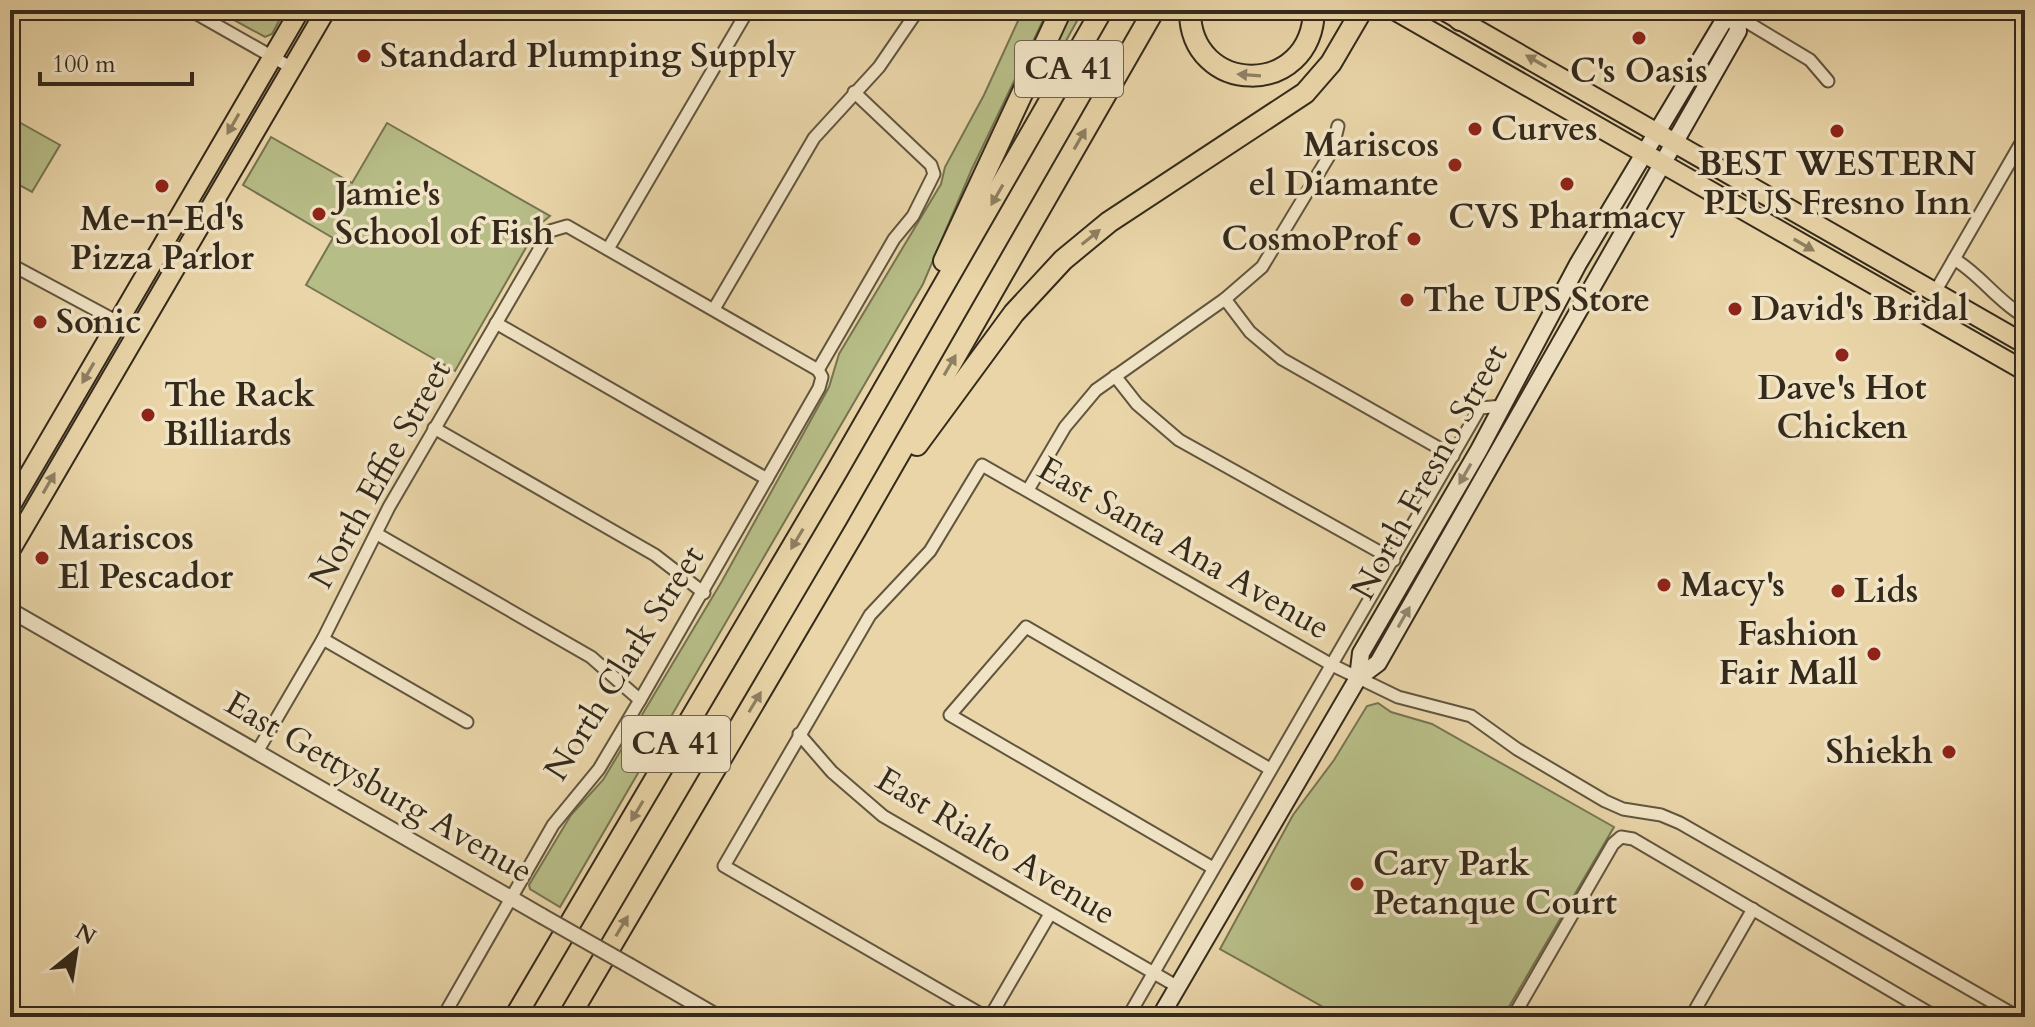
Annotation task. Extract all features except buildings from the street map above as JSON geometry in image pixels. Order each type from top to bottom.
[{"type":"highway","points":[[837,471],[962,226],[1061,10]]},
{"type":"highway","points":[[1036,127],[1095,10]]},
{"type":"highway","name":"CA 41","points":[[515,1017],[837,471],[1102,10]]},
{"type":"highway","name":"CA 41","points":[[569,1017],[856,529],[1154,10]]},
{"type":"highway","points":[[1190,10],[1192,33],[1202,52],[1216,66],[1249,77],[1276,73],[1293,62],[1308,36],[1314,10]]},
{"type":"highway","points":[[856,529],[1008,321],[1049,275],[1109,222],[1305,93],[1331,63],[1362,10]]},
{"type":"main road","points":[[10,507],[300,10]]},
{"type":"main road","points":[[10,551],[326,10]]},
{"type":"main road","points":[[1394,10],[2025,371]]},
{"type":"main road","points":[[1451,13],[2025,345]]},
{"type":"main road","name":"North Fresno Street","points":[[1358,678],[1361,653],[1503,406],[1539,337],[1723,22],[1739,13]]},
{"type":"main road","name":"North Fresno Street","points":[[1160,1017],[1358,678],[1378,663],[1738,31],[1739,13]]},
{"type":"main road","points":[[1836,264],[1877,273],[1920,297],[1926,298],[1935,292]]},
{"type":"main road","points":[[1915,309],[1924,305],[1936,307],[1978,331],[2025,345]]},
{"type":"main road","points":[[1525,404],[1524,389],[1543,353],[1539,337]]},
{"type":"street","points":[[190,10],[292,68]]},
{"type":"street","points":[[748,10],[608,249],[820,374]]},
{"type":"street","points":[[714,309],[814,138],[879,67],[918,10]]},
{"type":"street","points":[[1739,13],[1810,60],[1828,81]]},
{"type":"street","name":"North Clark Street","points":[[443,1017],[553,825],[599,769],[704,593],[894,239],[913,216],[934,174],[931,165],[854,92]]},
{"type":"street","points":[[1028,490],[1078,409],[1115,376],[1249,280],[1273,253],[1332,151],[1338,126]]},
{"type":"street","points":[[1935,292],[2025,136]]},
{"type":"street","name":"North Effie Street","points":[[257,752],[323,639],[434,428],[550,231],[558,226],[567,226],[608,249]]},
{"type":"street","points":[[1954,259],[1972,271],[1998,300],[2025,317]]},
{"type":"street","points":[[10,264],[118,322],[141,326]]},
{"type":"street","points":[[1225,299],[1250,332],[1282,359],[1453,456]]},
{"type":"street","points":[[496,323],[767,479]]},
{"type":"street","points":[[1115,376],[1137,404],[1179,440],[1394,560]]},
{"type":"street","points":[[1128,1017],[1480,408],[1503,406]]},
{"type":"street","points":[[434,428],[655,555],[704,593]]},
{"type":"street","name":"East Santa Ana Avenue","points":[[799,734],[870,615],[930,551],[982,465],[1332,665],[1398,697],[1471,716],[1517,749],[1605,801],[1623,809],[1661,815],[1680,823],[2018,1017]]},
{"type":"street","points":[[377,534],[591,657],[640,700]]},
{"type":"street","name":"East Gettysburg Avenue","points":[[10,610],[718,1017]]},
{"type":"street","points":[[1213,868],[950,715],[1026,627],[1270,769]]},
{"type":"street","points":[[323,639],[467,722]]},
{"type":"street","points":[[799,734],[724,866],[988,1017],[1050,914]]},
{"type":"street","name":"East Rialto Avenue","points":[[799,734],[832,772],[883,816],[1178,987]]},
{"type":"street","points":[[1513,1017],[1613,844],[1621,837],[1633,839],[1936,1017]]},
{"type":"street","points":[[1691,1017],[1753,909]]},
{"type":"green space","points":[[216,10],[285,10],[272,34],[265,37]]},
{"type":"green space","points":[[1023,10],[1048,10],[971,171],[923,284],[560,907],[530,889],[529,885],[571,815],[603,780],[722,581],[829,387],[839,354],[941,184],[945,167],[984,95]]},
{"type":"green space","points":[[1071,10],[1083,10],[1046,77],[1040,74]]},
{"type":"green space","points":[[10,117],[60,145],[32,192],[10,180]]},
{"type":"green space","points":[[387,123],[550,216],[539,225],[455,371],[306,285],[333,238],[243,185],[271,137],[352,183]]},
{"type":"green space","points":[[1378,703],[1391,712],[1432,724],[1614,827],[1503,1017],[1341,1017],[1220,949],[1293,815],[1334,760],[1367,706]]},
{"type":"place","name":"C's Oasis","points":[[1639,38]]},
{"type":"place","name":"Standard Plumping Supply","points":[[364,56]]},
{"type":"place","name":"Curves","points":[[1475,129]]},
{"type":"place","name":"BEST WESTERN PLUS Fresno Inn","points":[[1837,131]]},
{"type":"place","name":"Mariscos el Diamante","points":[[1455,165]]},
{"type":"place","name":"CVS Pharmacy","points":[[1567,184]]},
{"type":"place","name":"Me-n-Ed's Pizza Parlor","points":[[162,186]]},
{"type":"place","name":"Jamie's School of Fish","points":[[319,214]]},
{"type":"place","name":"CosmoProf","points":[[1414,239]]},
{"type":"place","name":"The UPS Store","points":[[1407,300]]},
{"type":"place","name":"David's Bridal","points":[[1735,309]]},
{"type":"place","name":"Sonic","points":[[40,322]]},
{"type":"place","name":"Dave's Hot Chicken","points":[[1842,355]]},
{"type":"place","name":"The Rack Billiards","points":[[148,415]]},
{"type":"place","name":"Mariscos El Pescador","points":[[42,558]]},
{"type":"place","name":"Macy's","points":[[1664,585]]},
{"type":"place","name":"Lids","points":[[1838,591]]},
{"type":"place","name":"Fashion Fair Mall","points":[[1874,654]]},
{"type":"place","name":"Shiekh","points":[[1949,752]]},
{"type":"place","name":"Cary Park Petanque Court","points":[[1357,884]]}]
